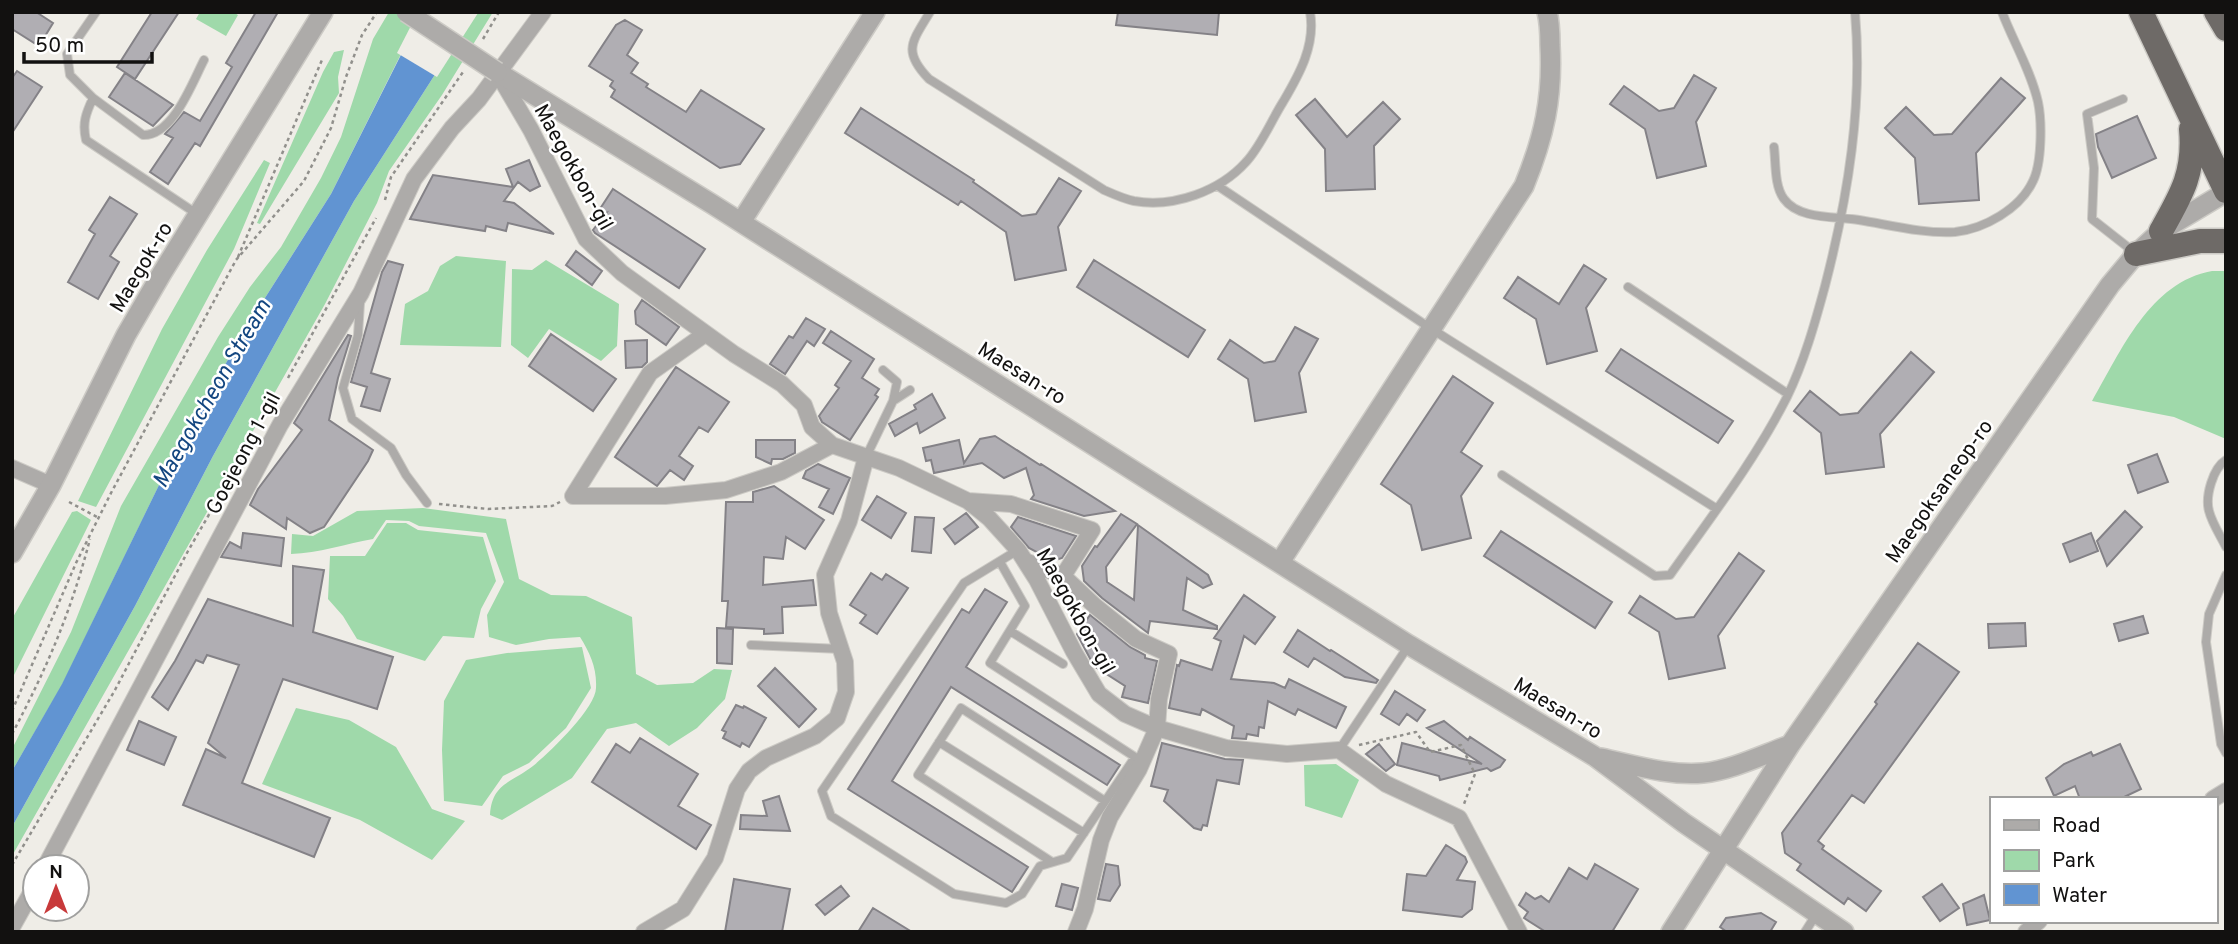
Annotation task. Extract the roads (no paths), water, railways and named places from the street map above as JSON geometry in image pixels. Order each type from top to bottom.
[{"type":"highway","points":[[2141,12],[2226,192]]},
{"type":"highway","points":[[2216,12],[2226,29]]},
{"type":"highway","points":[[2161,231],[2189,174],[2193,146],[2190,114]]},
{"type":"highway","points":[[2136,254],[2200,241],[2226,241]]},
{"type":"street","name":"Maegok-ro","points":[[12,553],[51,485],[126,335],[323,12]]},
{"type":"street","name":"Maesan-ro","points":[[406,12],[497,72],[741,222],[1409,645],[1594,756],[1844,932]]},
{"type":"street","name":"Goejeong 1-gil","points":[[52,853],[280,425],[361,293],[414,179],[452,128],[479,99],[543,12]]},
{"type":"street","points":[[741,222],[875,12]]},
{"type":"street","points":[[1280,562],[1524,186],[1539,148],[1548,113],[1552,70],[1548,12]]},
{"type":"street","name":"Maegokbon-gil","points":[[497,72],[531,130],[586,239],[622,273],[705,334],[782,384],[804,405],[812,427],[832,445],[899,468],[968,501],[989,518],[1022,556],[1099,694],[1125,714],[1157,728],[1226,748],[1287,754],[1339,750]]},
{"type":"street","name":"Maegoksaneop-ro","points":[[1723,849],[1790,745],[2110,285],[2136,254],[2161,231],[2226,192]]},
{"type":"street","points":[[705,334],[650,373],[573,496],[665,496],[726,491],[780,472],[832,445]]},
{"type":"street","points":[[644,932],[683,909],[715,858],[737,789],[749,771],[766,758],[815,736],[837,718],[846,692],[845,662],[829,613],[825,575],[849,521],[866,457]]},
{"type":"street","points":[[12,468],[51,485]]},
{"type":"street","points":[[968,501],[1011,504],[1092,530],[1063,576]]},
{"type":"street","points":[[1022,556],[1063,576],[1136,639],[1169,654],[1159,699],[1157,728],[1139,769],[1110,817],[1101,841],[1085,909],[1076,932]]},
{"type":"street","points":[[1594,756],[1671,772],[1701,773],[1723,769],[1790,745]]},
{"type":"street","points":[[1339,750],[1387,784],[1459,818],[1516,931]]},
{"type":"street","points":[[1671,932],[1723,849]]},
{"type":"street","points":[[12,927],[21,911]]},
{"type":"lane","points":[[96,12],[67,54],[70,75],[93,98],[143,135],[152,135],[161,130],[177,112],[204,60]]},
{"type":"lane","points":[[930,12],[912,41],[914,64],[929,79],[1104,190],[1134,201],[1163,202],[1218,187],[1248,161],[1296,81],[1310,45],[1310,12]]},
{"type":"lane","points":[[1502,475],[1655,576],[1670,575],[1761,442],[1788,394],[1815,322],[1841,217],[1853,143],[1858,91],[1855,12]]},
{"type":"lane","points":[[1774,147],[1778,182],[1783,198],[1795,209],[1815,215],[1954,232],[1979,227],[2001,215],[2020,199],[2033,181],[2039,155],[2038,103],[2002,12]]},
{"type":"lane","points":[[93,98],[85,116],[83,129],[86,140],[199,215]]},
{"type":"lane","points":[[2123,99],[2087,114],[2094,168],[2092,219],[2136,254]]},
{"type":"lane","points":[[1218,187],[1430,328],[1717,509]]},
{"type":"lane","points":[[1628,287],[1788,394]]},
{"type":"lane","points":[[361,293],[358,335],[343,388],[352,419],[391,448],[405,475],[427,503]]},
{"type":"lane","points":[[866,457],[893,401],[897,383],[883,369]]},
{"type":"lane","points":[[893,401],[910,390]]},
{"type":"lane","points":[[2226,460],[2218,465],[2211,485],[2208,509],[2226,547]]},
{"type":"lane","points":[[1000,562],[1026,606],[990,663],[1135,757],[1067,858],[1040,866],[1022,894],[1006,903],[954,894],[831,817],[821,791],[964,583],[1000,562],[1022,556]]},
{"type":"lane","points":[[2226,575],[2208,614],[2206,642],[2221,744],[2226,753]]},
{"type":"lane","points":[[1010,631],[1063,664]]},
{"type":"lane","points":[[751,645],[841,649]]},
{"type":"lane","points":[[1339,750],[1409,645]]},
{"type":"lane","points":[[1052,862],[918,775],[961,708],[1105,801]]},
{"type":"lane","points":[[939,742],[1084,833]]},
{"type":"lane","points":[[1805,932],[1817,913]]},
{"type":"water","name":"Maegokcheon Stream","points":[[475,12],[354,201],[12,827],[12,771],[62,684],[179,444],[251,320],[331,194],[422,13]]}]
